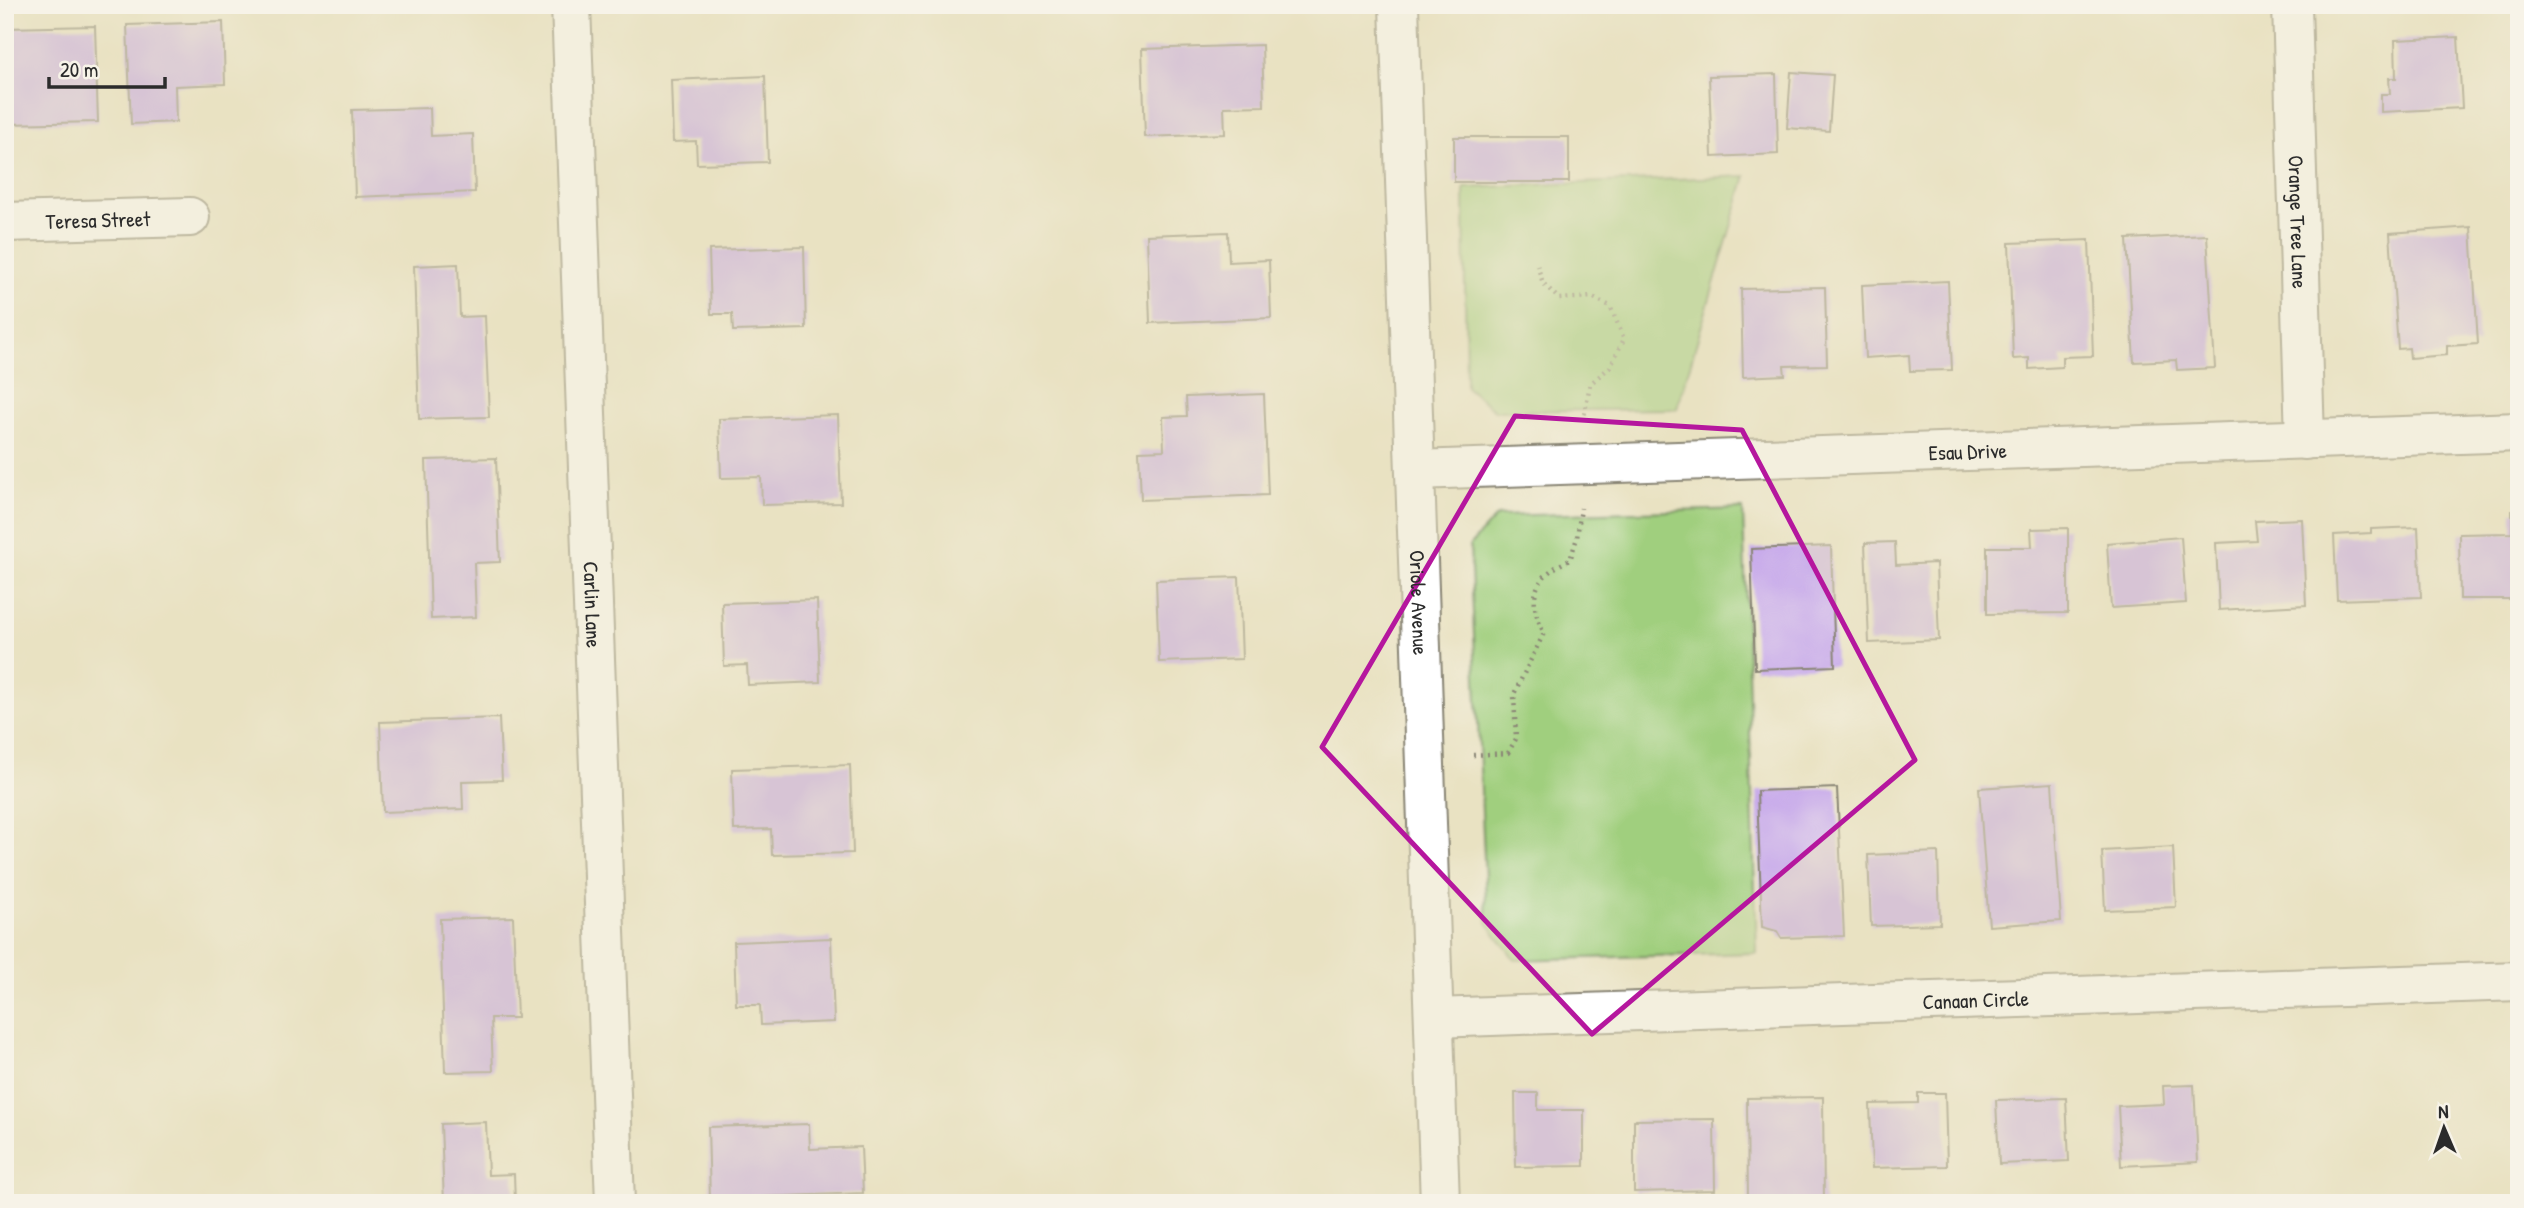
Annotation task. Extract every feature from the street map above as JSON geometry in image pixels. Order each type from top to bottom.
[{"type":"street","name":"Carlin Lane","points":[[571,5],[615,1203]]},
{"type":"street","name":"Oriole Avenue","points":[[1399,5],[1440,1203]]},
{"type":"street","name":"Orange Tree Lane","points":[[2292,5],[2305,440]]},
{"type":"street","name":"Teresa Street","points":[[5,222],[190,217]]},
{"type":"street","name":"Esau Drive","points":[[1415,470],[2519,432]]},
{"type":"street","name":"Canaan Circle","points":[[1434,1018],[2519,981]]},
{"type":"path","points":[[1537,265],[1543,283],[1559,299],[1592,297],[1610,306],[1624,339],[1610,367],[1590,384],[1584,417]]},
{"type":"path","points":[[1472,755],[1508,753],[1516,739],[1514,694],[1544,632],[1536,616],[1535,589],[1551,568],[1570,560],[1577,538],[1581,508]]},
{"type":"highlighted area","points":[[1515,416],[1742,430],[1915,760],[1592,1034],[1322,747]]},
{"type":"green space","points":[[1746,176],[1677,409],[1496,411],[1466,387],[1464,188]]},
{"type":"green space","points":[[1743,509],[1757,953],[1515,960],[1487,923],[1470,545],[1497,516]]},
{"type":"building","points":[[223,22],[225,84],[175,86],[176,122],[131,124],[127,25]]},
{"type":"building","points":[[95,26],[98,122],[5,124],[5,28]]},
{"type":"building","points":[[2458,37],[2462,108],[2381,112],[2381,94],[2390,94],[2389,78],[2396,78],[2395,40]]},
{"type":"building","points":[[1262,45],[1264,106],[1224,107],[1225,134],[1145,137],[1142,49]]},
{"type":"building","points":[[1791,72],[1833,75],[1829,131],[1787,128]]},
{"type":"building","points":[[1776,74],[1778,154],[1712,157],[1709,76]]},
{"type":"building","points":[[765,76],[768,162],[697,164],[696,141],[673,142],[671,80]]},
{"type":"building","points":[[430,108],[431,136],[473,134],[475,192],[355,197],[352,110]]},
{"type":"building","points":[[1454,137],[1569,137],[1569,182],[1454,182]]},
{"type":"building","points":[[2471,227],[2478,344],[2447,346],[2447,355],[2410,358],[2409,348],[2398,349],[2390,233]]},
{"type":"building","points":[[1228,232],[1229,262],[1269,260],[1271,318],[1150,323],[1147,235]]},
{"type":"building","points":[[2207,235],[2215,368],[2177,370],[2176,360],[2134,362],[2127,239]]},
{"type":"building","points":[[2089,240],[2093,356],[2062,357],[2062,367],[2029,369],[2029,358],[2013,359],[2009,243]]},
{"type":"building","points":[[804,247],[806,329],[733,331],[732,314],[711,314],[709,250]]},
{"type":"building","points":[[458,264],[460,317],[485,316],[489,417],[419,419],[414,266]]},
{"type":"building","points":[[1948,281],[1952,370],[1910,371],[1909,355],[1865,358],[1862,285]]},
{"type":"building","points":[[1825,287],[1827,365],[1784,366],[1785,375],[1743,377],[1741,289]]},
{"type":"building","points":[[1264,394],[1268,495],[1141,500],[1139,451],[1164,450],[1163,417],[1187,416],[1186,397]]},
{"type":"building","points":[[838,415],[841,503],[762,505],[761,477],[721,478],[719,419]]},
{"type":"building","points":[[496,458],[500,562],[474,563],[476,617],[431,619],[426,460]]},
{"type":"building","points":[[2512,511],[2519,511],[2519,599],[2460,599],[2459,534],[2512,533]]},
{"type":"building","points":[[2302,519],[2306,605],[2219,610],[2216,543],[2257,541],[2255,521]]},
{"type":"building","points":[[2418,527],[2421,597],[2337,600],[2334,535],[2371,533],[2371,529]]},
{"type":"building","points":[[2068,528],[2068,613],[1987,614],[1987,547],[2032,547],[2031,529]]},
{"type":"building","points":[[2181,537],[2186,603],[2111,608],[2107,543]]},
{"type":"building","points":[[1895,542],[1896,565],[1936,563],[1939,640],[1869,643],[1865,543]]},
{"type":"building","points":[[1831,546],[1835,666],[1755,669],[1751,549]]},
{"type":"building","points":[[1239,577],[1242,659],[1159,662],[1156,580]]},
{"type":"building","points":[[817,600],[820,682],[748,685],[747,665],[724,666],[722,603]]},
{"type":"building","points":[[499,718],[502,780],[462,781],[463,809],[383,812],[380,722]]},
{"type":"building","points":[[850,765],[853,853],[772,855],[771,829],[734,830],[732,769]]},
{"type":"building","points":[[2052,783],[2061,921],[1989,926],[1979,788]]},
{"type":"building","points":[[1837,788],[1844,936],[1781,938],[1777,931],[1762,927],[1757,791]]},
{"type":"building","points":[[2173,847],[2176,907],[2105,910],[2102,851]]},
{"type":"building","points":[[1938,852],[1940,924],[1871,926],[1868,855]]},
{"type":"building","points":[[513,917],[517,1018],[491,1018],[493,1071],[445,1072],[440,919]]},
{"type":"building","points":[[831,938],[834,1022],[761,1025],[760,1005],[736,1005],[734,942]]},
{"type":"building","points":[[2194,1085],[2198,1162],[2121,1166],[2118,1106],[2164,1104],[2163,1086]]},
{"type":"building","points":[[1515,1093],[1538,1093],[1538,1110],[1584,1110],[1584,1166],[1516,1167]]},
{"type":"building","points":[[1918,1093],[1945,1093],[1947,1166],[1872,1168],[1870,1104],[1918,1103]]},
{"type":"building","points":[[1823,1097],[1824,1203],[1748,1203],[1747,1098]]},
{"type":"building","points":[[2066,1098],[2069,1161],[1999,1164],[1996,1100]]},
{"type":"building","points":[[1714,1119],[1715,1190],[1634,1192],[1634,1120]]},
{"type":"building","points":[[486,1122],[488,1175],[514,1174],[515,1203],[444,1203],[441,1124]]},
{"type":"building","points":[[809,1124],[810,1149],[861,1147],[863,1193],[710,1199],[708,1127]]}]
